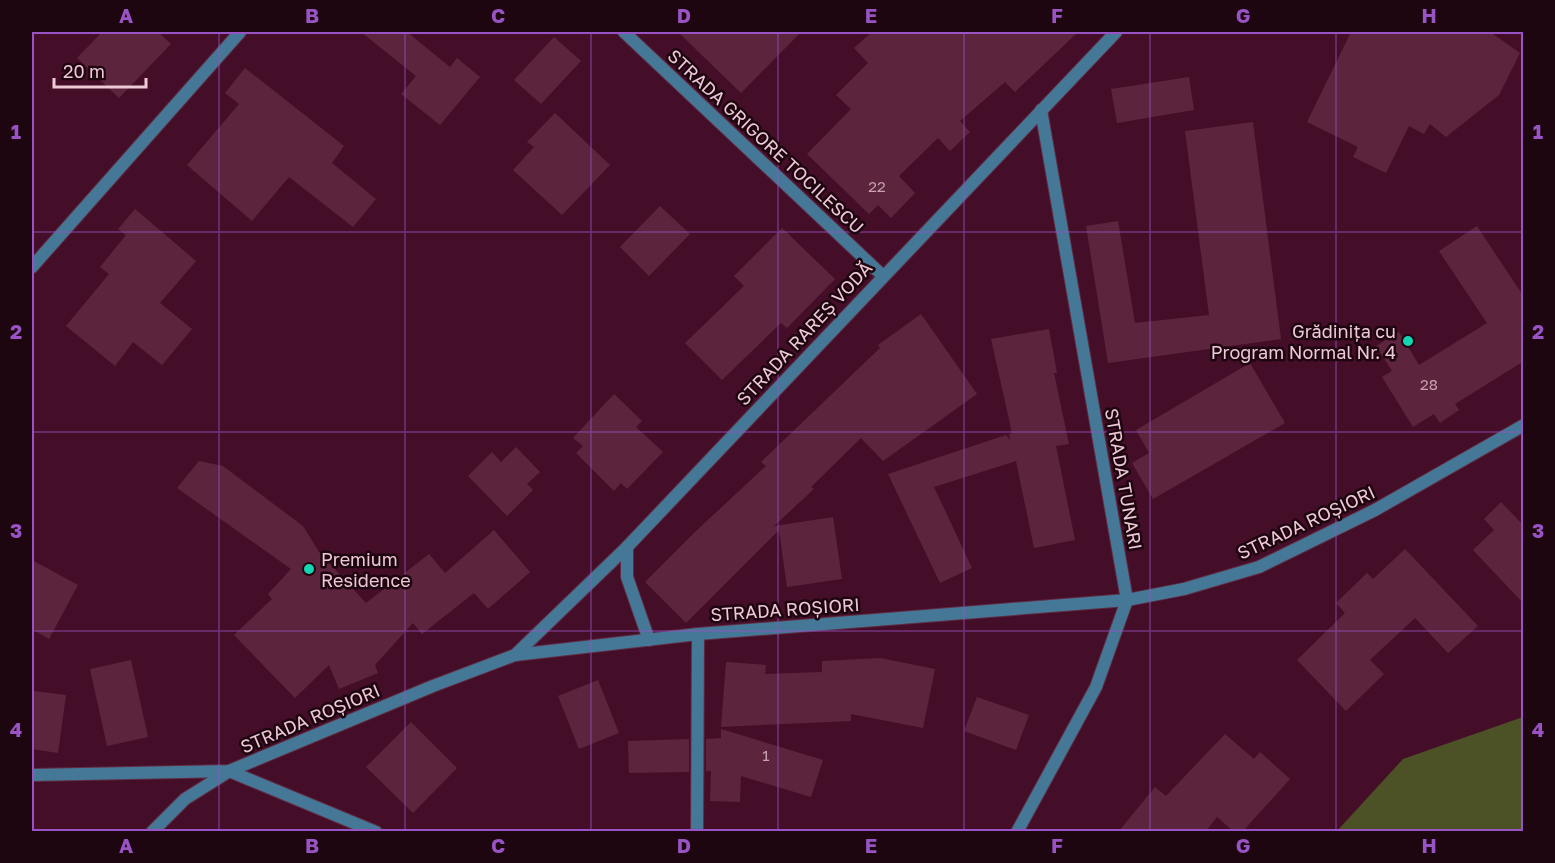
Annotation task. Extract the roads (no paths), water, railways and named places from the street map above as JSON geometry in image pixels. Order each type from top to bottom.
[{"type":"street","points":[[32,267],[240,32]]},
{"type":"street","name":"STRADA GRIGORE TOCILESCU","points":[[624,32],[883,276]]},
{"type":"street","name":"STRADA RAREȘ VODĂ","points":[[515,655],[627,547],[1116,32]]},
{"type":"street","name":"STRADA TUNARI","points":[[1017,831],[1096,687],[1127,600],[1041,110]]},
{"type":"street","name":"STRADA ROȘIORI","points":[[32,775],[229,771],[433,686],[515,655],[698,634],[1127,600],[1184,589],[1259,567],[1375,510],[1524,425]]},
{"type":"street","points":[[627,547],[627,577],[649,640]]},
{"type":"street","points":[[697,831],[698,634]]},
{"type":"street","points":[[152,831],[185,800],[229,771],[376,831]]},
{"type":"place","name":"Grădinița cu Program Normal Nr. 4","points":[[1408,341]]},
{"type":"place","name":"Premium Residence","points":[[309,569]]}]
